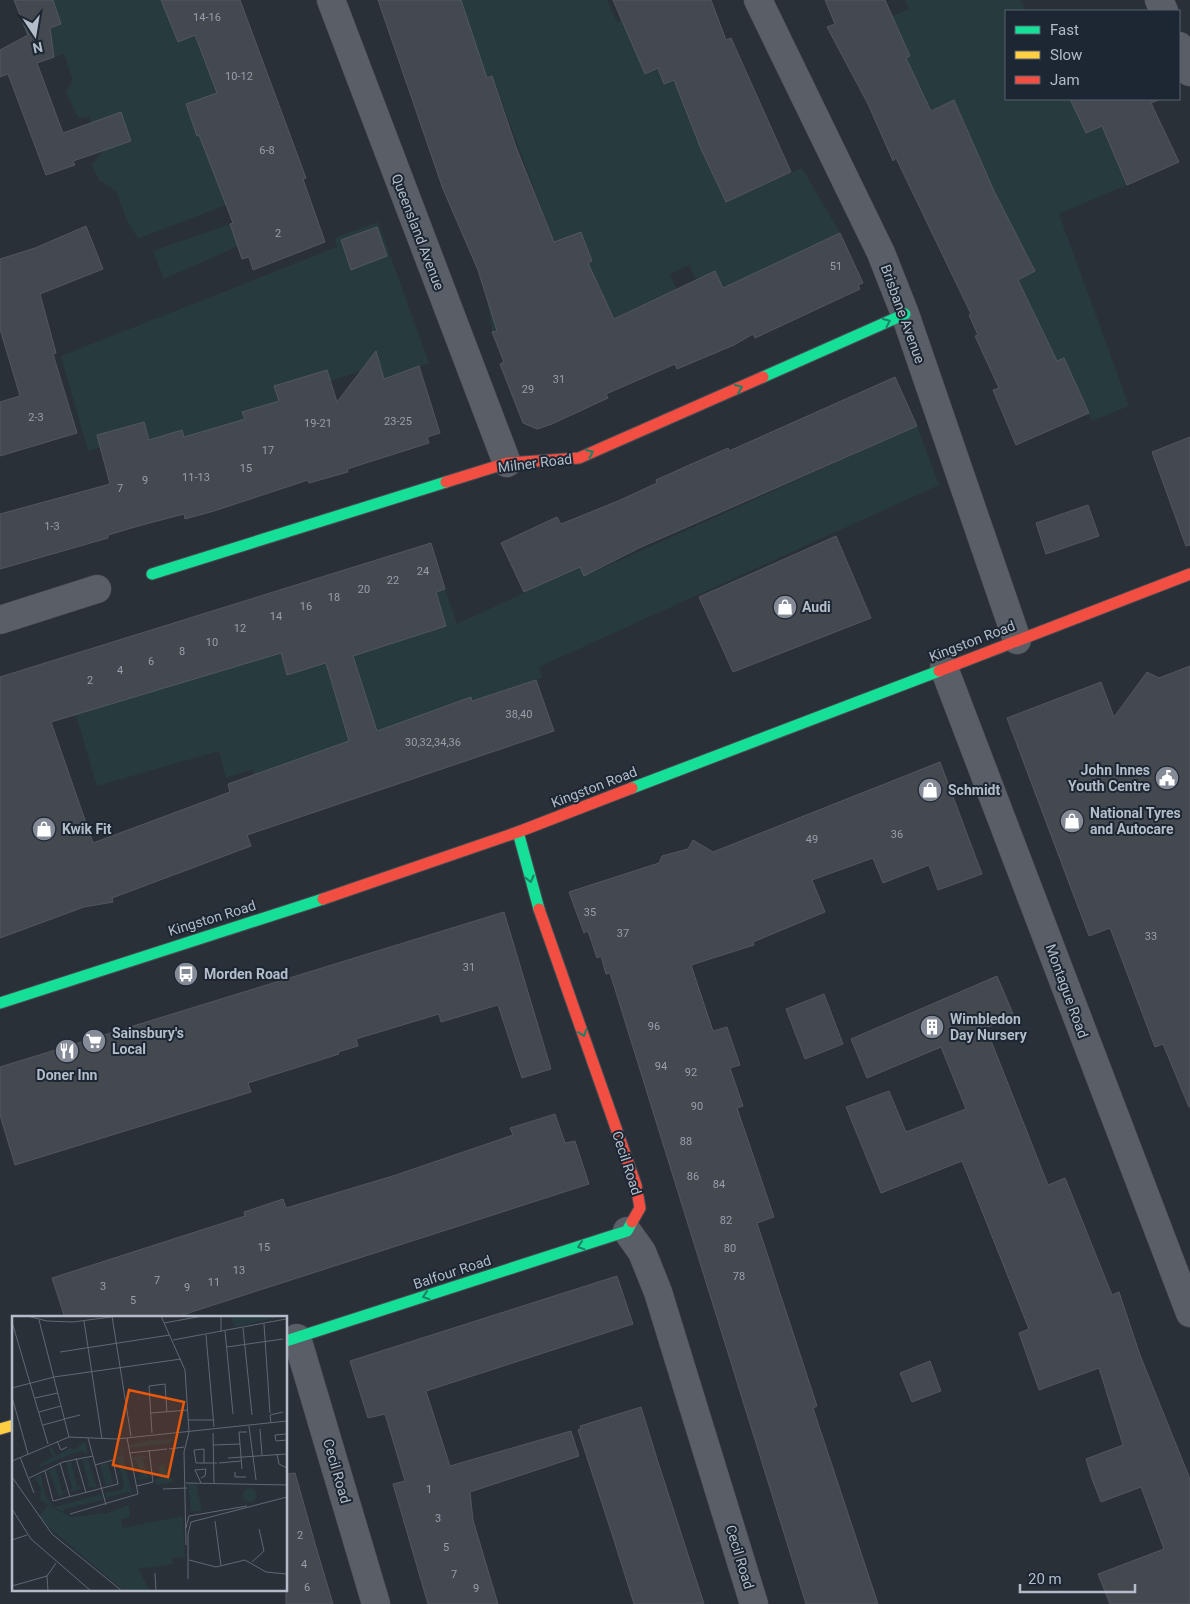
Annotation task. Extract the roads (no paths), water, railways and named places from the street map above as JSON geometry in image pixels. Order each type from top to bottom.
[{"type":"street","name":"Queensland Avenue","points":[[331,0],[507,463]]},
{"type":"street","name":"Brisbane Avenue","points":[[758,0],[881,252],[905,314],[1017,640]]},
{"type":"street","points":[[1180,48],[1190,72]]},
{"type":"street","name":"Milner Road","points":[[152,574],[507,463],[578,458],[905,314]]},
{"type":"street","name":"Kingston Road","points":[[0,1003],[134,958],[293,909],[518,832],[1190,574]]},
{"type":"street","points":[[0,620],[97,589]]},
{"type":"street","name":"Montague Road","points":[[944,668],[1190,1313]]},
{"type":"street","name":"Cecil Road","points":[[518,832],[532,888],[636,1186],[640,1208],[627,1231],[642,1252],[658,1292],[754,1604]]},
{"type":"street","name":"Balfour Road","points":[[292,1339],[627,1231]]},
{"type":"street","name":"Cecil Road","points":[[292,1339],[376,1604]]},
{"type":"place","name":"Audi","points":[[785,607]]},
{"type":"place","name":"John Innes Youth Centre","points":[[1167,778]]},
{"type":"place","name":"Schmidt","points":[[930,790]]},
{"type":"place","name":"National Tyres and Autocare","points":[[1072,821]]},
{"type":"place","name":"Kwik Fit","points":[[44,829]]},
{"type":"place","name":"Morden Road","points":[[186,974]]},
{"type":"place","name":"Wimbledon Day Nursery","points":[[932,1027]]},
{"type":"place","name":"Sainsbury's Local","points":[[94,1041]]},
{"type":"place","name":"Doner Inn","points":[[67,1051]]}]
